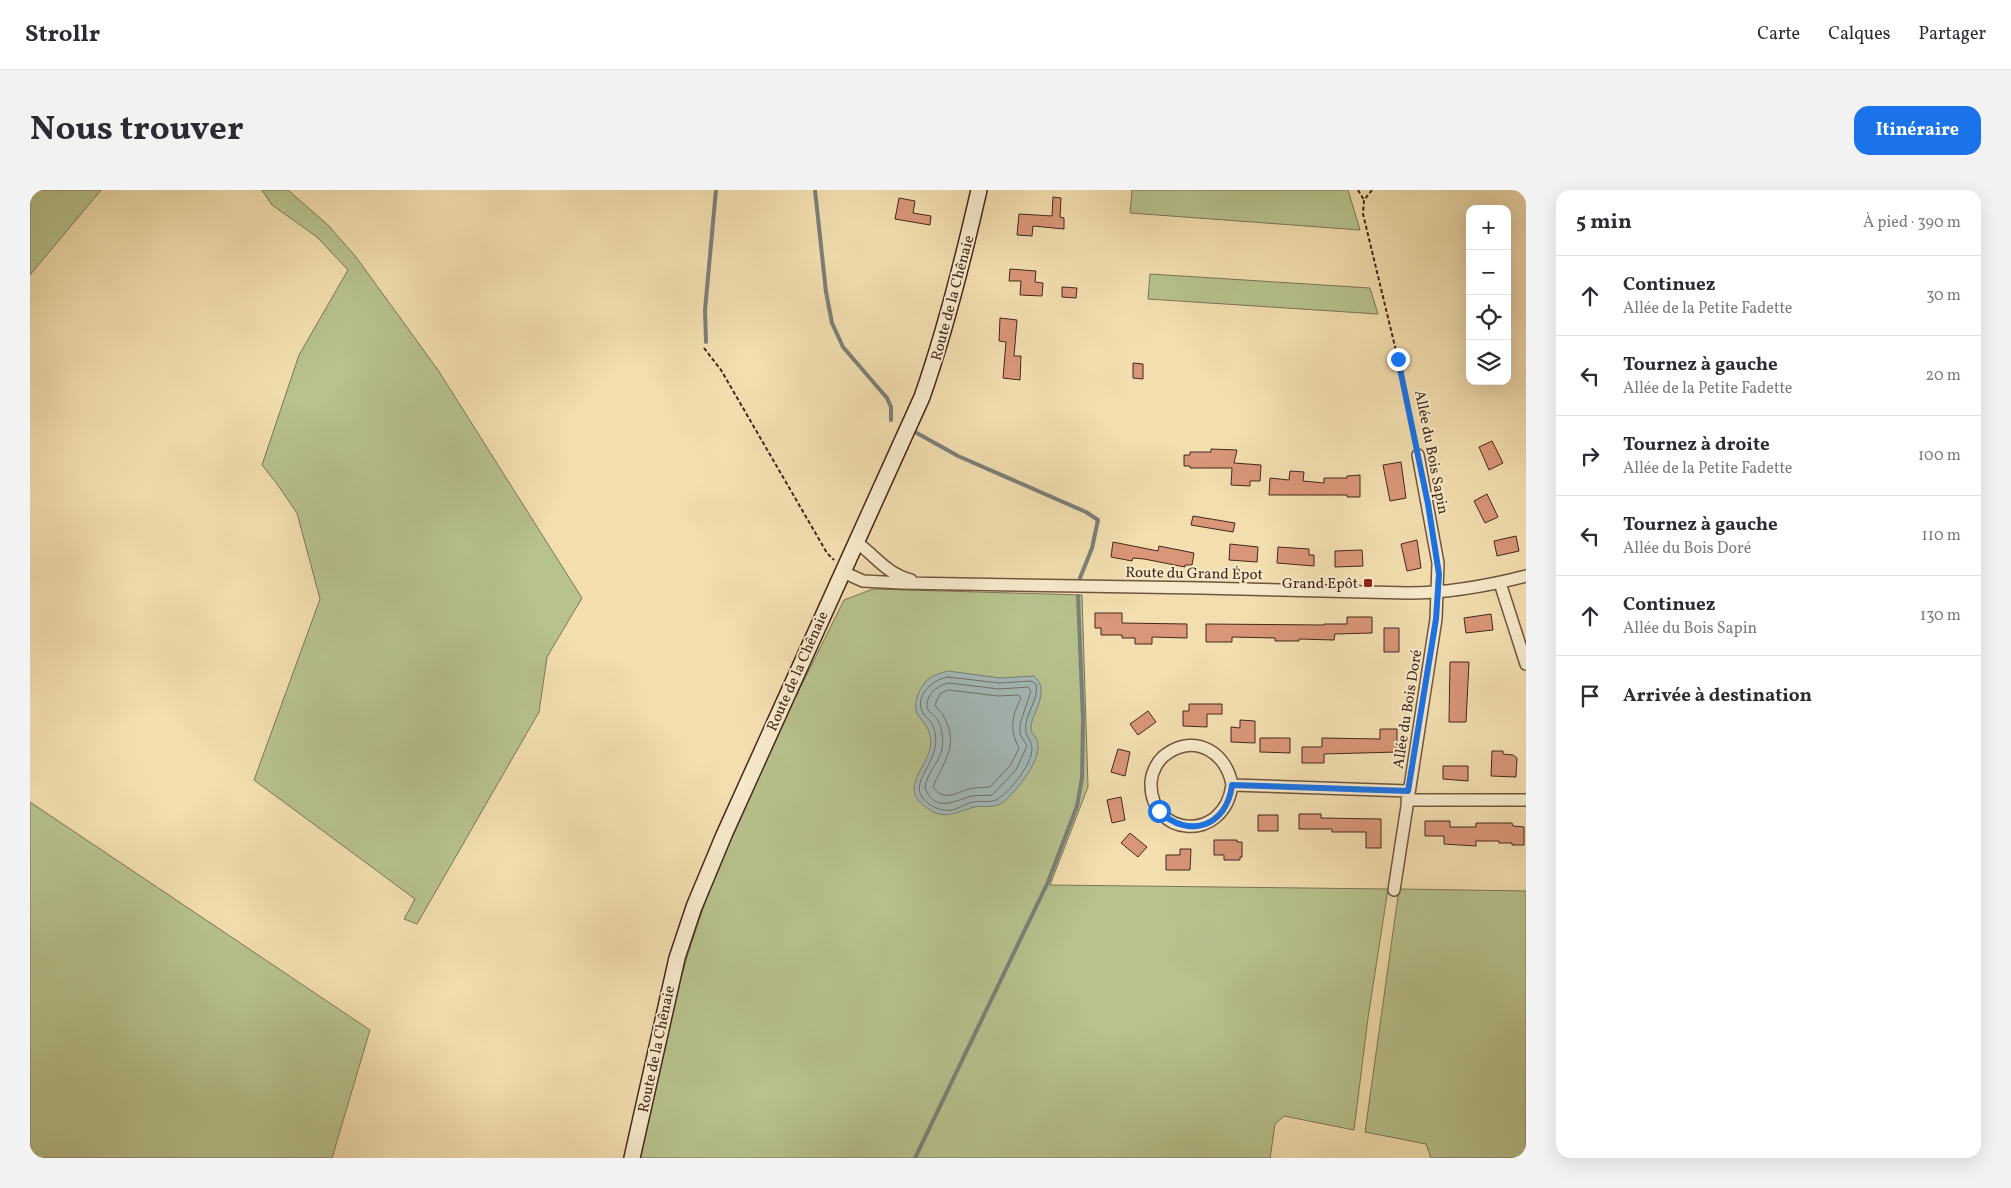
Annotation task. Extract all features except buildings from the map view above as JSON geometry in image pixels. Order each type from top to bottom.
[{"type":"main road","name":"Route de la Chênaie","points":[[632,1158],[671,980],[692,914],[724,834],[910,423],[933,366],[958,283],[980,190]]},
{"type":"street","name":"Allée du Bois Sapin","points":[[1418,454],[1438,563],[1438,593]]},
{"type":"street","name":"Route du Grand Épot","points":[[856,542],[887,569],[900,577],[920,582]]},
{"type":"street","name":"Route du Grand Épot","points":[[844,569],[863,581],[1438,593],[1526,576]]},
{"type":"street","points":[[1500,582],[1526,664]]},
{"type":"street","name":"Allée du Bois Doré","points":[[1394,890],[1436,619],[1438,593]]},
{"type":"street","points":[[1185,746],[1201,747],[1213,752],[1226,765],[1232,785],[1230,797],[1220,815],[1211,821],[1197,826],[1179,825],[1167,819],[1159,811],[1151,792],[1151,777],[1158,762],[1174,749],[1185,746]]},
{"type":"street","points":[[1232,785],[1526,800]]},
{"type":"path","points":[[1358,190],[1364,200],[1372,190]]},
{"type":"path","name":"Allée du Bois Sapin","points":[[1364,200],[1363,214],[1398,359],[1418,454]]},
{"type":"path","points":[[704,348],[721,370],[827,553],[844,569]]},
{"type":"green space","points":[[30,190],[101,190],[30,275]]},
{"type":"green space","points":[[262,190],[288,190],[328,225],[356,257],[438,370],[582,598],[547,657],[539,712],[417,924],[404,919],[415,899],[254,780],[320,599],[297,513],[262,465],[299,355],[348,270],[317,237],[272,205]]},
{"type":"green space","points":[[1132,190],[1348,190],[1360,230],[1130,213]]},
{"type":"green space","points":[[1150,274],[1370,288],[1378,314],[1148,299]]},
{"type":"green space","points":[[873,589],[1082,595],[1088,787],[1050,885],[1388,889],[1368,1018],[1354,1130],[1284,1116],[1275,1124],[1270,1158],[640,1158],[680,981],[713,881],[747,799],[844,600]]},
{"type":"green space","points":[[30,802],[370,1030],[332,1158],[30,1158]]},
{"type":"green space","points":[[1399,889],[1526,891],[1526,1158],[1431,1158],[1426,1144],[1365,1132]]},
{"type":"water","points":[[948,671],[1000,678],[1034,676],[1039,681],[1041,693],[1031,725],[1031,731],[1038,743],[1038,752],[1031,768],[1020,784],[1000,804],[974,807],[945,815],[933,812],[927,808],[917,798],[914,788],[931,744],[929,732],[917,714],[917,698],[927,680],[934,675]]},
{"type":"waterway","points":[[706,342],[705,310],[716,190]]},
{"type":"waterway","points":[[815,190],[826,292],[832,323],[843,347],[887,398],[891,407],[891,420]]},
{"type":"waterway","points":[[915,432],[958,456],[1086,512],[1098,520],[1092,548],[1080,578]]},
{"type":"waterway","points":[[915,1158],[1048,882],[1077,806],[1082,778],[1083,719],[1078,596]]},
{"type":"place","name":"Grand Epôt","points":[[1368,583]]},
{"type":"route","points":[[1159,811],[1167,819],[1179,825],[1197,826],[1211,821],[1220,815],[1230,797],[1232,785],[1408,791],[1436,619],[1439,574],[1428,504],[1398,359]]}]
